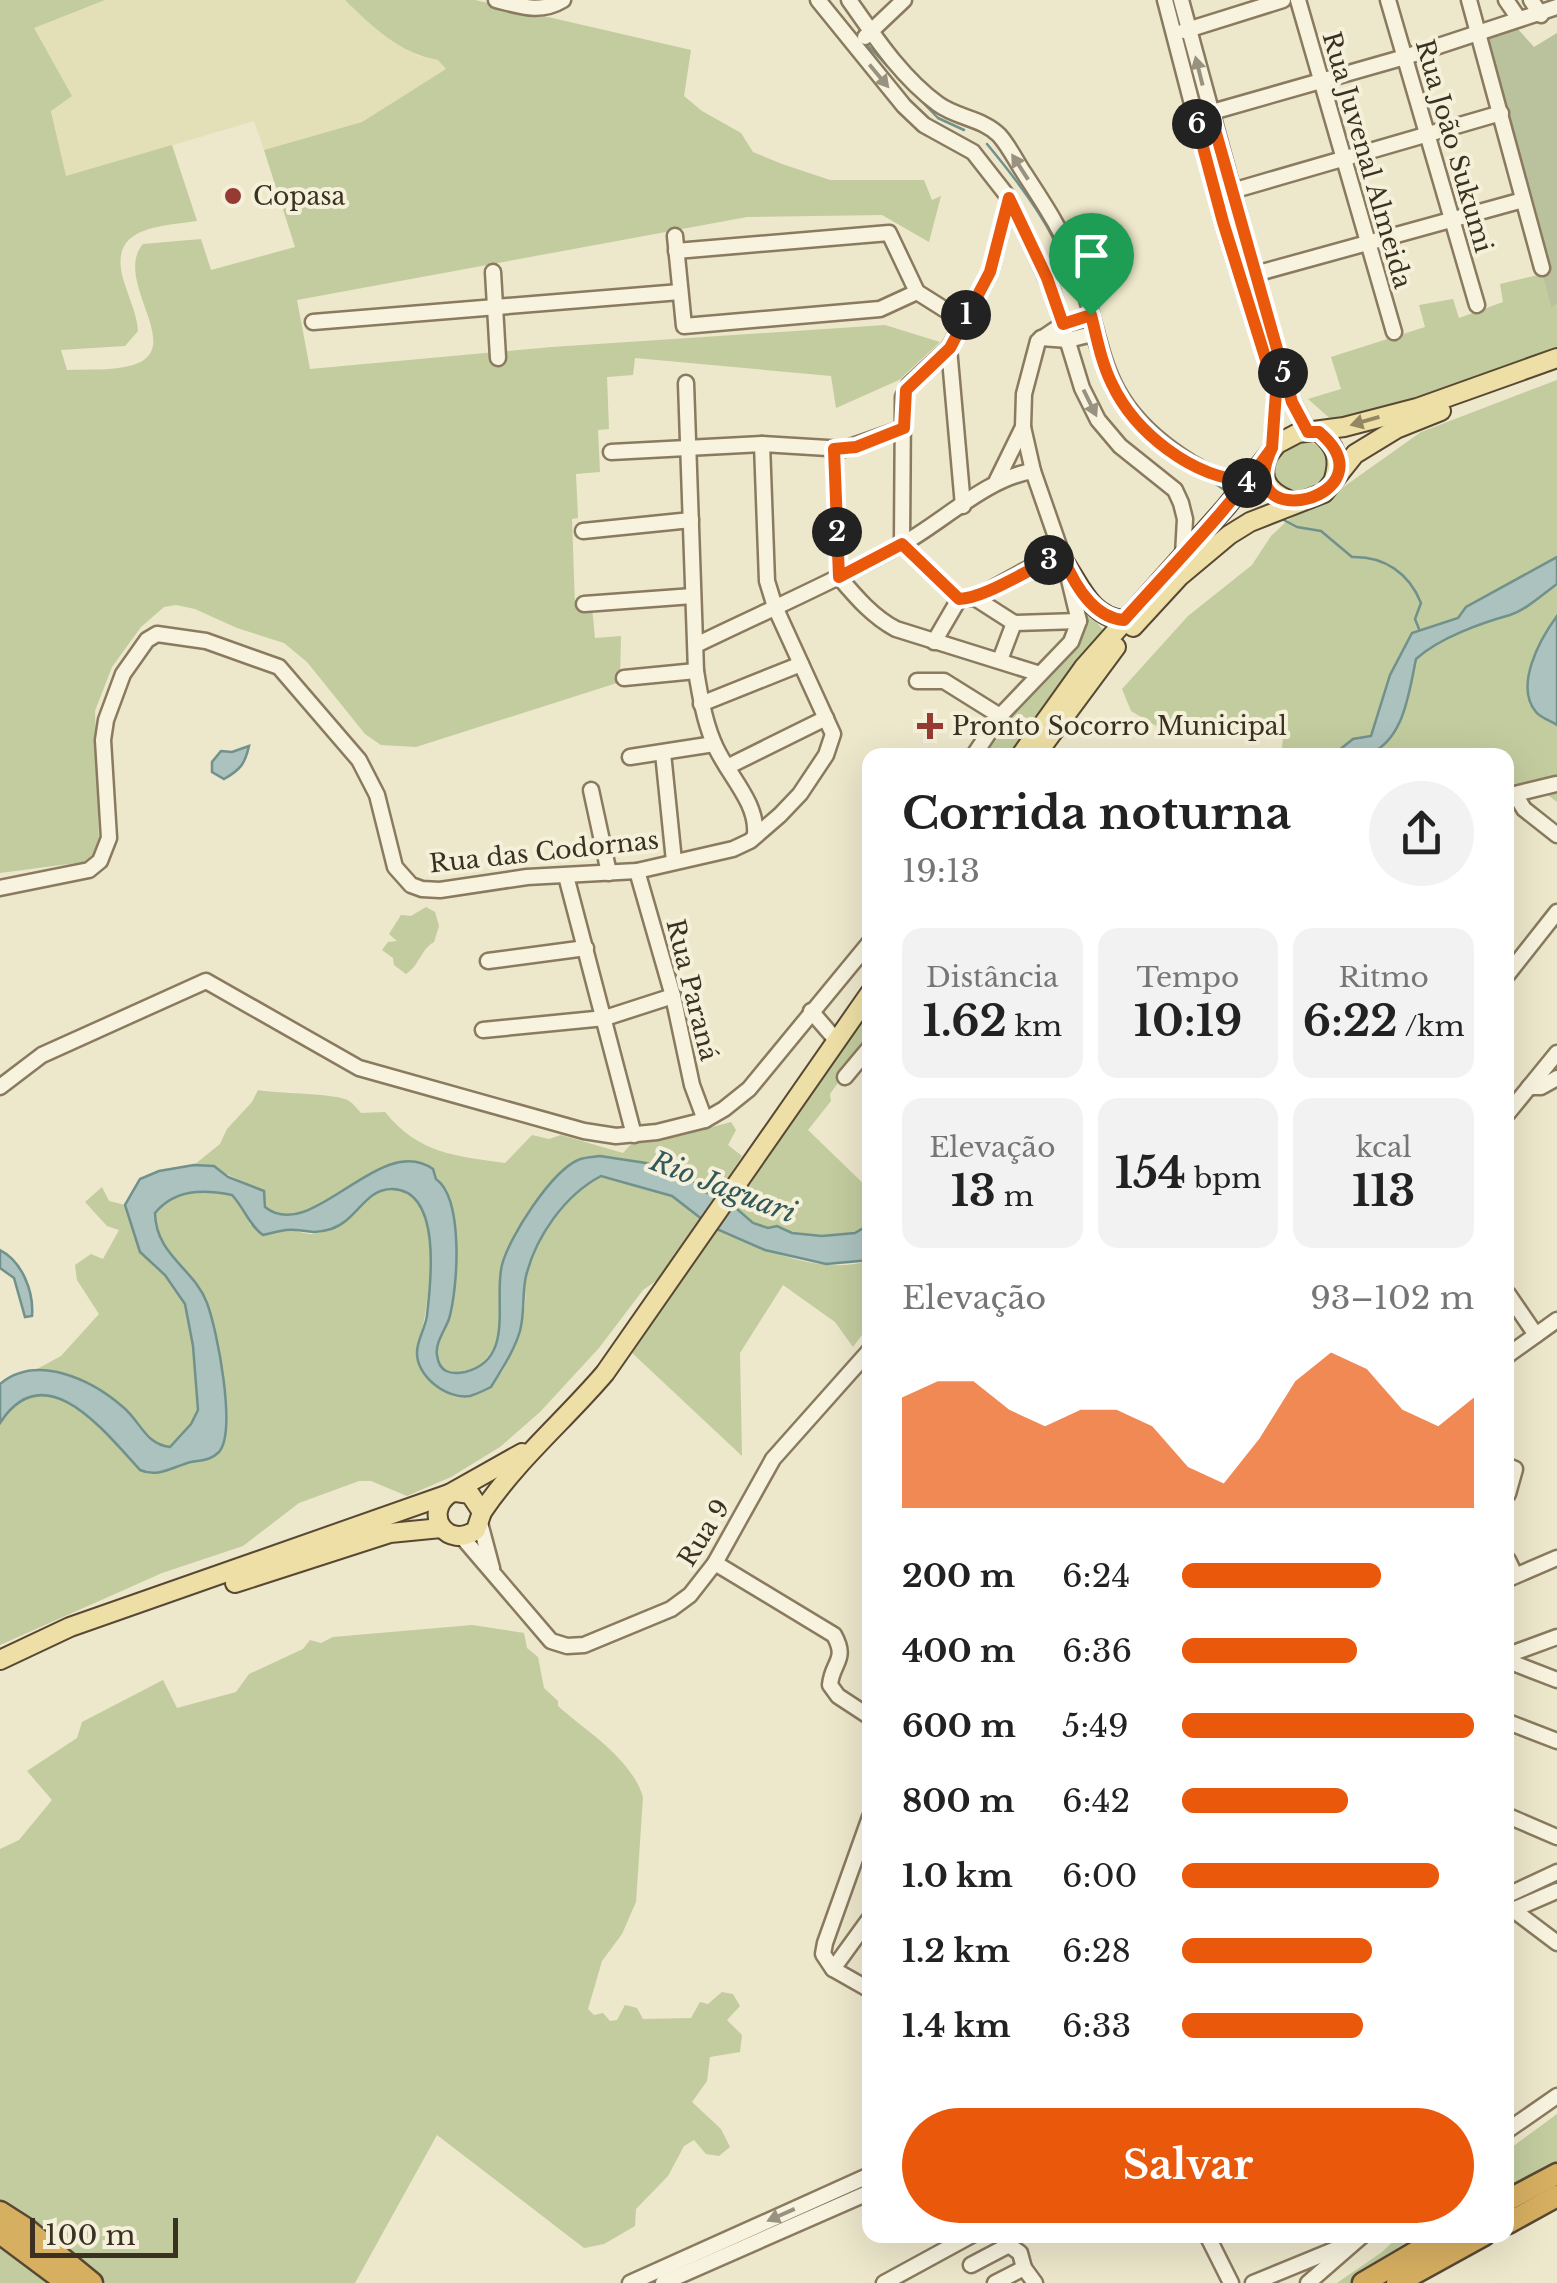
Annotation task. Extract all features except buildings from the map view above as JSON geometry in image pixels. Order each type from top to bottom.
[{"type":"highway","points":[[1514,2197],[1557,2174]]},
{"type":"highway","points":[[1514,2219],[1557,2196]]},
{"type":"highway","points":[[0,2212],[26,2228],[92,2283]]},
{"type":"highway","points":[[0,2233],[67,2283]]},
{"type":"highway","points":[[1363,2283],[1431,2243]]},
{"type":"highway","points":[[1397,2283],[1470,2243]]},
{"type":"main road","points":[[1027,748],[1084,668],[1248,481],[1272,448],[1287,438],[1417,408],[1557,358]]},
{"type":"main road","points":[[1041,748],[1122,640],[1180,576],[1250,522],[1324,493],[1355,454],[1396,430],[1557,368]]},
{"type":"main road","points":[[1314,432],[1334,448],[1338,459],[1333,482]]},
{"type":"main road","points":[[1272,448],[1263,471],[1266,484],[1283,499],[1297,504]]},
{"type":"main road","points":[[1064,559],[1094,608],[1111,619],[1124,620]]},
{"type":"main road","points":[[857,1008],[862,996]]},
{"type":"main road","points":[[452,1493],[437,1509],[441,1528],[450,1536],[462,1537],[476,1530],[481,1517],[533,1447],[572,1412],[605,1373],[862,1002]]},
{"type":"main road","points":[[0,1660],[70,1627],[452,1493],[533,1447]]},
{"type":"main road","points":[[452,1493],[470,1494],[481,1517]]},
{"type":"main road","points":[[0,1669],[84,1632],[366,1540],[390,1533],[441,1528]]},
{"type":"street","points":[[496,0],[544,9],[563,0]]},
{"type":"street","points":[[818,0],[924,125],[973,152],[1009,198],[1047,278],[1051,331],[1024,394],[1023,427],[1033,471],[1064,559],[1078,621],[1074,637],[1000,716],[979,748]]},
{"type":"street","points":[[849,0],[891,58],[938,104],[956,115],[980,122],[1000,137],[1069,248],[1112,385],[1128,412],[1200,470],[1216,477],[1248,481]]},
{"type":"street","points":[[857,50],[870,30],[904,0]]},
{"type":"street","points":[[1166,0],[1181,32],[1223,222],[1292,402],[1314,432]]},
{"type":"street","points":[[1180,0],[1181,32]]},
{"type":"street","points":[[1181,32],[1283,0]]},
{"type":"street","name":"Rua Juvenal Almeida","points":[[1298,0],[1394,332]]},
{"type":"street","name":"Rua João Sukumi","points":[[1388,0],[1478,305]]},
{"type":"street","points":[[1468,0],[1542,268]]},
{"type":"street","points":[[1506,0],[1531,17]]},
{"type":"street","points":[[1531,0],[1531,17]]},
{"type":"street","points":[[1202,114],[1405,57],[1557,8]]},
{"type":"street","points":[[1232,191],[1502,113]]},
{"type":"street","points":[[1202,114],[1232,191],[1255,274],[1276,392],[1272,448]]},
{"type":"street","points":[[902,544],[906,390],[950,348],[990,272],[1009,198]]},
{"type":"street","points":[[1255,274],[1523,200]]},
{"type":"street","points":[[1223,222],[1240,220]]},
{"type":"street","points":[[917,292],[880,309],[684,326],[676,244],[889,233],[917,292],[963,321]]},
{"type":"street","points":[[493,272],[498,358]]},
{"type":"street","points":[[314,322],[680,292]]},
{"type":"street","points":[[1051,331],[1091,315]]},
{"type":"street","points":[[1051,331],[1068,340],[1096,333]]},
{"type":"street","points":[[1051,331],[1068,340],[1082,388],[1098,420],[1120,446],[1175,490],[1185,520],[1184,554]]},
{"type":"street","points":[[950,348],[963,506]]},
{"type":"street","points":[[686,383],[696,672],[714,744],[754,815],[756,834]]},
{"type":"street","points":[[997,480],[1023,427]]},
{"type":"street","points":[[611,452],[762,444],[834,449],[856,447],[904,428]]},
{"type":"street","points":[[756,834],[780,815],[826,755],[833,734],[767,581],[762,444]]},
{"type":"street","points":[[834,449],[839,577],[880,621],[1040,674]]},
{"type":"street","points":[[696,645],[902,544],[997,480],[1033,471]]},
{"type":"street","points":[[584,531],[691,520]]},
{"type":"street","points":[[902,544],[967,599],[1014,623],[1078,621]]},
{"type":"street","points":[[934,642],[967,599],[1035,565],[1064,559]]},
{"type":"street","points":[[584,604],[693,596]]},
{"type":"street","points":[[1000,660],[1014,623]]},
{"type":"street","name":"Rua das Codornas","points":[[0,888],[89,870],[100,861],[109,838],[103,740],[106,720],[123,674],[136,654],[147,640],[170,633],[280,666],[347,743],[371,779],[395,867],[411,885],[422,890],[527,877],[637,870],[733,849],[756,834]]},
{"type":"street","points":[[701,704],[801,664]]},
{"type":"street","points":[[624,678],[696,672]]},
{"type":"street","points":[[917,680],[944,681],[1000,716]]},
{"type":"street","points":[[727,767],[826,718]]},
{"type":"street","points":[[630,757],[714,744]]},
{"type":"street","points":[[663,753],[674,861]]},
{"type":"street","points":[[1514,796],[1556,784]]},
{"type":"street","points":[[591,790],[610,873]]},
{"type":"street","points":[[1514,799],[1557,835]]},
{"type":"street","name":"Rua Paraná","points":[[637,870],[704,1120]]},
{"type":"street","points":[[566,876],[634,1135]]},
{"type":"street","points":[[1514,966],[1557,912]]},
{"type":"street","points":[[488,961],[586,948]]},
{"type":"street","points":[[0,1086],[42,1055],[206,981],[358,1068],[584,1131],[634,1135],[671,1130],[704,1120],[749,1089],[862,951]]},
{"type":"street","points":[[483,1030],[605,1018],[673,996]]},
{"type":"street","points":[[811,1012],[836,1040]]},
{"type":"street","points":[[1514,1106],[1557,1053]]},
{"type":"street","points":[[845,1078],[862,1057]]},
{"type":"street","points":[[1529,1087],[1541,1087],[1557,1078]]},
{"type":"street","points":[[1514,1303],[1536,1335]]},
{"type":"street","points":[[1514,1350],[1557,1320]]},
{"type":"street","name":"Rua 9","points":[[462,1537],[551,1641],[567,1646],[584,1645],[671,1609],[690,1595],[715,1562],[773,1458],[862,1359]]},
{"type":"street","name":"Rua 9","points":[[481,1517],[492,1568]]},
{"type":"street","points":[[1514,1576],[1557,1558]]},
{"type":"street","points":[[715,1562],[834,1636],[840,1657],[830,1675],[830,1685],[838,1696],[862,1711]]},
{"type":"street","points":[[1514,1655],[1557,1636]]},
{"type":"street","points":[[1514,1661],[1557,1680]]},
{"type":"street","points":[[1514,1724],[1557,1741]]},
{"type":"street","points":[[1514,1819],[1557,1837]]},
{"type":"street","points":[[862,1840],[823,1954],[834,1968],[862,1985]]},
{"type":"street","points":[[1514,1892],[1557,1872]]},
{"type":"street","points":[[1514,1908],[1557,1891]]},
{"type":"street","points":[[1514,1913],[1557,1943]]},
{"type":"street","points":[[834,1968],[862,1929]]},
{"type":"street","points":[[1514,2126],[1557,2096]]},
{"type":"street","points":[[630,2283],[862,2179]]},
{"type":"street","points":[[663,2283],[862,2196]]},
{"type":"street","points":[[884,2283],[957,2243]]},
{"type":"street","points":[[1211,2243],[1232,2283]]},
{"type":"street","points":[[1254,2283],[1282,2278],[1348,2243]]},
{"type":"street","points":[[1308,2283],[1352,2243]]},
{"type":"street","points":[[971,2265],[1008,2244],[1020,2253],[1024,2268],[1036,2283]]},
{"type":"street","points":[[994,2283],[1024,2268]]},
{"type":"shaded area","points":[[105,0],[345,0],[363,18],[418,56],[438,60],[446,69],[362,122],[264,150],[254,121],[66,177],[33,27]]},
{"type":"green space","points":[[0,0],[105,0],[34,28],[72,96],[51,111],[66,176],[172,145],[197,221],[150,229],[128,241],[122,251],[121,266],[138,331],[125,346],[61,350],[67,370],[122,368],[146,358],[153,346],[152,331],[136,277],[136,259],[143,244],[201,239],[211,270],[295,247],[264,150],[362,122],[446,69],[438,60],[387,38],[345,0],[475,0],[691,50],[684,96],[741,133],[753,152],[830,180],[924,180],[932,200],[941,196],[929,242],[882,215],[747,217],[297,300],[310,369],[552,347],[885,325],[940,342],[899,380],[836,408],[831,376],[635,358],[633,375],[607,377],[609,429],[598,430],[600,472],[576,474],[578,518],[572,519],[575,606],[592,607],[595,638],[621,636],[620,682],[416,747],[381,745],[365,734],[307,662],[284,643],[195,609],[164,607],[141,627],[112,667],[95,711],[99,842],[94,857],[84,862],[0,873]]},
{"type":"green space","points":[[1516,27],[1534,47],[1557,33],[1557,304],[1551,307],[1479,41]]},
{"type":"green space","points":[[1542,274],[1551,306],[1557,304],[1557,348],[1431,397],[1335,423],[1308,399],[1341,389],[1331,357],[1425,327],[1419,305],[1453,299],[1459,318],[1503,302],[1500,284]]},
{"type":"green space","points":[[1557,380],[1557,557],[1466,607],[1458,618],[1412,633],[1390,675],[1371,736],[1353,739],[1342,748],[1282,748],[1283,738],[1158,727],[1131,711],[1122,689],[1188,616],[1252,565],[1271,536],[1288,520],[1335,493],[1421,432]]},
{"type":"green space","points":[[1305,441],[1324,451],[1328,468],[1324,483],[1302,496],[1280,491],[1272,476],[1277,454],[1295,442]]},
{"type":"green space","points":[[1557,584],[1557,802],[1532,783],[1514,791],[1514,748],[1378,748],[1389,740],[1408,702],[1416,659],[1427,648],[1497,616],[1512,614]]},
{"type":"green space","points":[[1085,609],[1103,630],[1057,695],[1044,704],[1019,748],[990,748],[990,742],[1082,637],[1087,620]]},
{"type":"green space","points":[[426,907],[435,912],[439,926],[434,942],[406,974],[382,950],[388,942],[397,941],[389,934],[401,915],[411,916]]},
{"type":"green space","points":[[862,1018],[862,1049],[830,1094],[831,1101],[808,1130],[862,1182],[862,1229],[822,1236],[792,1233],[777,1226],[768,1228],[753,1223],[729,1202]]},
{"type":"green space","points":[[258,1090],[343,1098],[361,1113],[385,1112],[411,1137],[439,1151],[505,1163],[532,1135],[549,1139],[561,1135],[623,1153],[633,1142],[672,1138],[731,1122],[736,1130],[728,1145],[742,1156],[717,1195],[668,1170],[601,1156],[501,1266],[499,1331],[486,1359],[474,1368],[449,1372],[436,1355],[448,1197],[441,1183],[425,1163],[404,1161],[296,1213],[279,1214],[265,1207],[264,1191],[194,1165],[220,1144]]},
{"type":"green space","points":[[601,1176],[672,1196],[701,1218],[656,1281],[643,1290],[599,1348],[540,1412],[500,1447],[451,1477],[407,1496],[371,1481],[359,1481],[299,1503],[243,1546],[162,1573],[0,1645],[0,1423],[17,1403],[36,1395],[55,1397],[73,1406],[92,1420],[140,1470],[147,1472],[209,1459],[223,1441],[226,1402],[211,1316],[194,1280],[162,1240],[155,1213],[163,1205],[190,1193],[232,1195],[244,1207],[250,1225],[311,1234],[332,1228],[372,1195],[405,1191],[419,1203],[427,1224],[430,1251],[426,1310],[417,1351],[451,1395],[465,1395],[488,1388],[502,1373],[521,1325],[526,1277],[539,1244],[565,1205]]},
{"type":"green space","points":[[102,1187],[109,1201],[125,1205],[140,1252],[165,1275],[185,1304],[198,1410],[170,1447],[155,1442],[114,1400],[93,1387],[37,1369],[61,1356],[99,1314],[77,1280],[75,1265],[91,1254],[103,1259],[119,1230],[107,1226],[85,1202]]},
{"type":"green space","points":[[712,1227],[789,1257],[832,1265],[862,1262],[862,1335],[853,1347],[835,1322],[783,1285],[740,1353],[742,1456],[630,1351]]},
{"type":"green space","points":[[472,1625],[524,1633],[527,1648],[538,1657],[544,1688],[558,1701],[558,1706],[618,1758],[637,1783],[643,1797],[636,1902],[622,1934],[602,1961],[588,2009],[594,2015],[603,2013],[610,2021],[617,2020],[625,2005],[637,2008],[643,2019],[691,2018],[700,2002],[708,2004],[722,1992],[733,1994],[740,2006],[727,2020],[742,2035],[740,2052],[710,2057],[707,2081],[692,2102],[721,2129],[730,2147],[719,2156],[706,2154],[694,2140],[684,2146],[668,2176],[636,2209],[635,2226],[604,2244],[584,2248],[437,2135],[355,2283],[106,2283],[0,2202],[0,1849],[19,1840],[52,1800],[27,1771],[77,1738],[82,1722],[163,1680],[177,1708],[236,1692],[249,1674],[303,1649],[310,1640],[321,1643],[333,1637]]},
{"type":"green space","points":[[1557,2114],[1557,2169],[1514,2194],[1514,2146]]},
{"type":"green space","points":[[1392,2243],[1428,2243],[1361,2283],[1337,2283]]},
{"type":"green space","points":[[0,2246],[50,2283],[0,2283]]},
{"type":"water","points":[[1557,557],[1557,584],[1534,601],[1516,613],[1448,638],[1416,659],[1403,715],[1380,748],[1342,748],[1353,739],[1371,736],[1390,675],[1412,633],[1458,618],[1466,607]]},
{"type":"water","points":[[1557,616],[1557,725],[1536,712],[1530,701],[1528,676],[1543,637]]},
{"type":"water","points":[[249,746],[244,762],[234,773],[224,779],[212,772],[212,762],[221,751]]},
{"type":"water","points":[[600,1156],[646,1163],[693,1181],[703,1191],[729,1202],[753,1223],[768,1228],[777,1226],[792,1233],[822,1236],[862,1229],[862,1261],[826,1264],[765,1250],[712,1227],[672,1196],[601,1176],[564,1205],[537,1246],[526,1276],[520,1331],[491,1387],[461,1396],[434,1384],[418,1361],[417,1347],[429,1300],[430,1240],[419,1204],[408,1193],[382,1190],[331,1229],[263,1235],[232,1195],[190,1193],[171,1199],[155,1213],[162,1240],[194,1280],[211,1316],[226,1402],[224,1441],[219,1452],[209,1459],[159,1472],[140,1470],[92,1420],[55,1397],[36,1395],[18,1403],[0,1423],[0,1384],[15,1375],[47,1371],[80,1380],[110,1397],[162,1445],[170,1447],[191,1424],[198,1410],[185,1304],[165,1275],[140,1252],[125,1205],[140,1179],[159,1171],[214,1166],[228,1177],[264,1191],[265,1207],[284,1215],[304,1212],[325,1202],[391,1164],[412,1161],[433,1169],[451,1205],[456,1245],[452,1305],[437,1355],[443,1369],[460,1373],[481,1365],[497,1342],[502,1265],[522,1223],[544,1191],[580,1159]]},
{"type":"water","points":[[0,1250],[15,1262],[25,1278],[32,1316],[25,1317],[14,1278],[0,1268]]},
{"type":"waterway","points":[[869,47],[938,118],[964,130]]},
{"type":"waterway","points":[[987,144],[1041,216],[1062,256],[1076,298]]},
{"type":"waterway","points":[[1088,343],[1112,402],[1138,429]]},
{"type":"waterway","points":[[1210,480],[1223,489]]},
{"type":"waterway","points":[[1280,518],[1297,527],[1321,531],[1352,557],[1364,557],[1394,568],[1410,583],[1421,603],[1415,619],[1419,629]]},
{"type":"place","name":"Copasa","points":[[233,196]]},
{"type":"place","name":"Pronto Socorro Municipal","points":[[930,726]]},
{"type":"route","points":[[1091,315],[1063,324],[1047,278],[1009,198],[990,272],[950,348],[909,385],[903,396],[904,428],[856,447],[834,449],[839,577],[902,544],[959,599],[974,598],[1062,555],[1094,608],[1102,616],[1124,620],[1226,507],[1248,481],[1272,448],[1263,471],[1266,484],[1283,499],[1297,504],[1312,499],[1333,482],[1338,459],[1334,448],[1319,432],[1308,432],[1292,402],[1210,112],[1195,117],[1276,392],[1272,448],[1256,470],[1248,481],[1216,477],[1200,470],[1128,412],[1102,359],[1091,315]]},
{"type":"water label","name":"Rio Jaguari","points":[[723,1187]]}]
